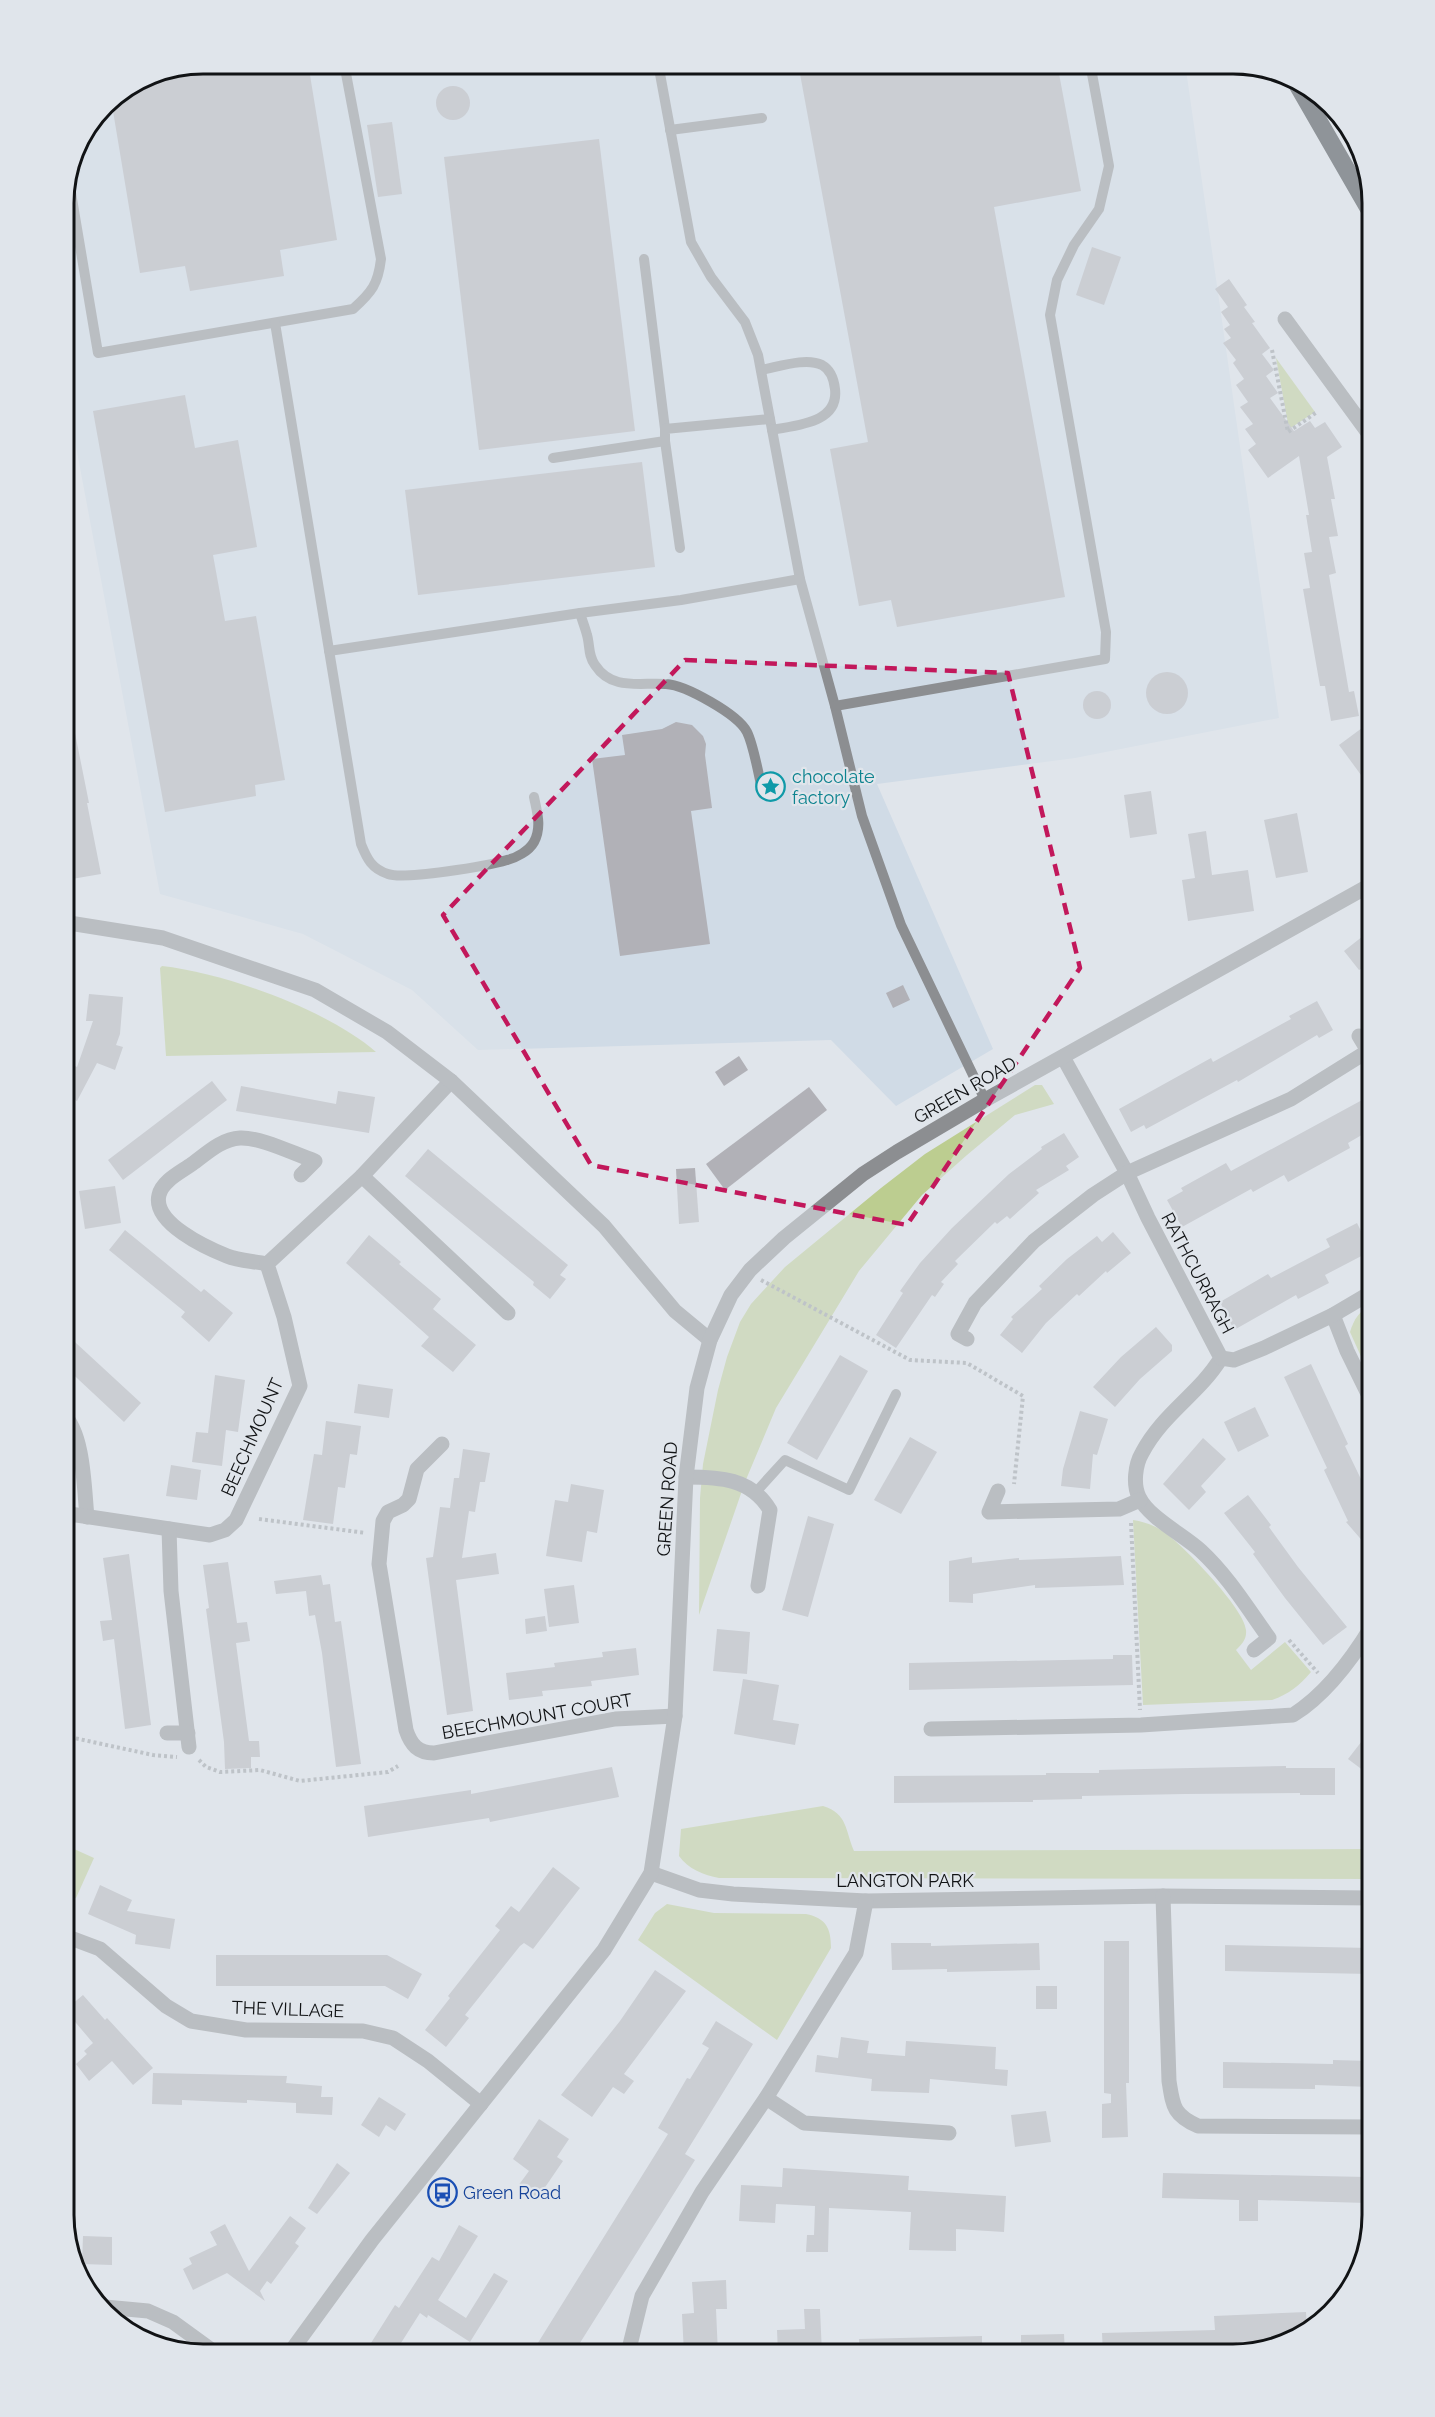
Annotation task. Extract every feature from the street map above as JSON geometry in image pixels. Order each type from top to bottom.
[{"type":"highway","points":[[1303,95],[1361,195]]},
{"type":"street","points":[[1285,320],[1362,424]]},
{"type":"street","name":"GREEN ROAD","points":[[297,2343],[372,2241],[604,1950],[651,1873],[675,1716],[686,1477],[697,1388],[710,1340],[731,1295],[750,1270],[784,1238],[863,1174],[897,1152],[985,1100],[1362,890]]},
{"type":"street","points":[[74,924],[163,938],[315,990],[387,1032],[451,1081],[604,1226],[675,1311],[710,1340]]},
{"type":"street","points":[[1359,1036],[1362,1041]]},
{"type":"street","name":"RATHCURRAGH","points":[[1063,1057],[1127,1173],[1161,1244],[1221,1358],[1214,1370],[1160,1424],[1140,1456],[1134,1486],[1140,1500]]},
{"type":"street","points":[[967,1340],[958,1334],[975,1303],[1034,1240],[1093,1195],[1127,1173],[1291,1099],[1362,1059]]},
{"type":"street","points":[[301,1175],[315,1161],[256,1141],[239,1138],[219,1144],[167,1182],[159,1195],[160,1209],[167,1220],[193,1240],[229,1257],[267,1264],[362,1176],[451,1081]]},
{"type":"street","points":[[362,1176],[508,1312]]},
{"type":"street","name":"BEECHMOUNT","points":[[74,1515],[210,1535],[225,1530],[236,1520],[300,1386],[284,1317],[267,1264]]},
{"type":"street","points":[[1221,1358],[1234,1360],[1264,1348],[1362,1298]]},
{"type":"street","points":[[1332,1315],[1362,1382]]},
{"type":"street","points":[[74,1429],[83,1472],[87,1517]]},
{"type":"street","name":"BEECHMOUNT COURT","points":[[442,1444],[417,1469],[409,1499],[403,1505],[388,1512],[383,1521],[379,1564],[405,1730],[409,1741],[419,1750],[434,1753],[615,1719],[675,1716]]},
{"type":"street","points":[[686,1477],[723,1477],[747,1487],[765,1500],[770,1510],[758,1586]]},
{"type":"street","points":[[998,1491],[989,1512],[1119,1509],[1140,1500],[1202,1552],[1227,1581],[1269,1638],[1254,1650]]},
{"type":"street","points":[[168,1529],[171,1591],[188,1749]]},
{"type":"street","points":[[931,1728],[1141,1725],[1293,1715],[1308,1706],[1331,1683],[1362,1640]]},
{"type":"street","points":[[167,1733],[188,1749]]},
{"type":"street","name":"LANGTON PARK","points":[[651,1873],[699,1890],[866,1901],[1163,1896],[1362,1898]]},
{"type":"street","points":[[1163,1896],[1169,2081],[1173,2107],[1183,2119],[1198,2126],[1362,2127]]},
{"type":"street","points":[[630,2343],[642,2296],[702,2192],[766,2098],[856,1953],[866,1901]]},
{"type":"street","name":"THE VILLAGE","points":[[74,1939],[100,1949],[166,2006],[191,2020],[246,2030],[363,2031],[393,2038],[428,2061],[481,2104]]},
{"type":"street","points":[[766,2098],[804,2122],[949,2133]]},
{"type":"street","points":[[113,2308],[148,2311],[173,2322],[203,2343]]},
{"type":"lane","points":[[74,211],[98,353],[353,309],[378,281],[381,259],[346,74]]},
{"type":"lane","points":[[660,74],[691,242],[711,277],[745,322],[761,370],[800,579],[862,816],[901,925],[985,1100]]},
{"type":"lane","points":[[835,706],[1106,659],[1106,632],[1050,315],[1057,280],[1074,245],[1099,209],[1108,166],[1092,74]]},
{"type":"lane","points":[[670,130],[762,118]]},
{"type":"lane","points":[[644,259],[680,548]]},
{"type":"lane","points":[[275,322],[361,844],[368,861],[377,870],[390,875],[414,876],[508,860],[523,853],[533,843],[539,823],[534,797]]},
{"type":"lane","points":[[553,458],[665,435],[815,421],[829,412],[836,399],[833,377],[822,365],[804,363],[761,370]]},
{"type":"lane","points":[[329,651],[681,600],[800,579]]},
{"type":"lane","points":[[580,613],[595,666],[609,679],[627,686],[668,684],[698,694],[724,711],[747,731],[763,794]]},
{"type":"lane","points":[[755,1493],[785,1460],[849,1490],[896,1394]]},
{"type":"path","points":[[1272,350],[1288,432],[1317,412]]},
{"type":"path","points":[[750,1270],[763,1282],[910,1360],[967,1363],[1023,1396],[1013,1485],[1001,1484],[998,1491]]},
{"type":"path","points":[[1140,1500],[1131,1519],[1131,1529],[1141,1725]]},
{"type":"path","points":[[259,1519],[382,1535]]},
{"type":"path","points":[[1289,1640],[1316,1671],[1331,1683]]},
{"type":"path","points":[[74,1738],[153,1755],[188,1749],[206,1767],[220,1772],[260,1770],[300,1781],[388,1772],[398,1766]]},
{"type":"highlighted area","points":[[685,660],[1008,673],[1080,968],[907,1225],[591,1165],[443,915]]},
{"type":"shaded area","points":[[194,74],[1187,74],[1279,718],[1075,758],[877,784],[993,1049],[896,1106],[831,1040],[478,1050],[412,990],[303,934],[160,894],[74,436],[75,185],[83,153],[95,131],[117,105],[153,83]]},
{"type":"green space","points":[[1276,358],[1315,412],[1289,429]]},
{"type":"green space","points":[[162,966],[215,976],[275,996],[331,1022],[376,1052],[166,1056],[160,968]]},
{"type":"green space","points":[[1035,1085],[1042,1085],[1054,1104],[1015,1115],[967,1155],[922,1195],[859,1271],[776,1408],[745,1482],[699,1615],[700,1498],[703,1464],[727,1357],[740,1322],[751,1304],[785,1267],[925,1154]]},
{"type":"green space","points":[[1362,1312],[1362,1359],[1350,1332]]},
{"type":"green space","points":[[1133,1520],[1156,1527],[1172,1538],[1224,1593],[1243,1620],[1246,1636],[1236,1650],[1251,1670],[1285,1642],[1311,1672],[1293,1689],[1272,1700],[1143,1705]]},
{"type":"green space","points":[[823,1806],[837,1813],[841,1818],[854,1851],[1362,1849],[1362,1879],[719,1878],[697,1871],[679,1856],[681,1829]]},
{"type":"green space","points":[[74,1849],[94,1858],[76,1898],[74,1897]]},
{"type":"green space","points":[[667,1904],[714,1913],[806,1914],[823,1921],[830,1935],[831,1948],[777,2040],[638,1940],[655,1913]]},
{"type":"building","points":[[310,74],[337,240],[280,250],[284,276],[190,291],[185,266],[140,273],[113,109],[145,87],[177,76]]},
{"type":"building","points":[[800,74],[1059,74],[1081,191],[994,207],[1065,597],[897,627],[891,600],[859,606],[830,449],[868,442]]},
{"type":"building","points":[[453,86],[465,91],[470,103],[465,115],[453,120],[441,115],[436,103],[441,91]]},
{"type":"building","points":[[392,122],[402,194],[378,197],[367,125]]},
{"type":"building","points":[[599,139],[635,431],[479,450],[444,157]]},
{"type":"building","points":[[1092,247],[1121,257],[1104,305],[1076,295]]},
{"type":"building","points":[[1229,279],[1247,305],[1244,307],[1255,322],[1252,323],[1270,348],[1262,354],[1274,370],[1266,376],[1278,393],[1270,398],[1294,431],[1310,421],[1315,428],[1325,422],[1342,447],[1327,457],[1335,499],[1331,499],[1338,536],[1329,537],[1336,573],[1329,575],[1349,692],[1354,691],[1359,716],[1331,721],[1325,686],[1320,686],[1303,589],[1310,588],[1304,553],[1312,552],[1306,515],[1309,515],[1299,456],[1268,478],[1248,450],[1256,444],[1245,429],[1253,424],[1240,407],[1248,402],[1236,385],[1244,379],[1233,363],[1236,360],[1223,343],[1231,338],[1224,329],[1230,325],[1221,312],[1228,307],[1215,289]]},
{"type":"building","points":[[185,395],[195,448],[238,440],[257,547],[213,555],[225,621],[256,616],[285,780],[255,785],[256,796],[165,812],[93,411]]},
{"type":"building","points":[[642,462],[655,567],[418,595],[405,490]]},
{"type":"building","points":[[1167,672],[1182,678],[1188,693],[1182,708],[1167,714],[1152,708],[1146,693],[1152,678]]},
{"type":"building","points":[[1097,691],[1107,695],[1111,705],[1107,715],[1097,719],[1087,715],[1083,705],[1087,695]]},
{"type":"building","points":[[676,722],[692,725],[703,736],[706,744],[705,755],[712,808],[691,811],[710,944],[620,956],[592,759],[625,755],[622,735],[662,729]]},
{"type":"building","points":[[74,728],[89,803],[87,803],[101,874],[74,879]]},
{"type":"building","points":[[1362,728],[1362,776],[1339,745]]},
{"type":"building","points":[[1151,791],[1157,834],[1130,838],[1124,795]]},
{"type":"building","points":[[1297,813],[1308,872],[1276,878],[1264,820]]},
{"type":"building","points":[[1206,831],[1212,875],[1248,870],[1254,911],[1188,921],[1182,880],[1195,878],[1188,834]]},
{"type":"building","points":[[1362,937],[1362,968],[1359,970],[1344,951]]},
{"type":"building","points":[[903,985],[910,1000],[893,1008],[886,993]]},
{"type":"building","points":[[89,994],[123,997],[120,1034],[116,1045],[123,1047],[115,1070],[97,1063],[77,1101],[74,1099],[74,1066],[77,1067],[93,1021],[86,1021]]},
{"type":"building","points":[[1317,1001],[1333,1030],[1319,1038],[1317,1035],[1238,1082],[1237,1080],[1146,1129],[1144,1125],[1131,1132],[1119,1109],[1211,1058],[1213,1062],[1291,1019],[1289,1016]]},
{"type":"building","points":[[739,1056],[748,1070],[724,1086],[715,1072]]},
{"type":"building","points":[[212,1081],[227,1100],[123,1180],[108,1160]]},
{"type":"building","points":[[241,1086],[336,1104],[338,1091],[375,1097],[369,1133],[236,1111]]},
{"type":"building","points":[[809,1087],[827,1110],[725,1190],[706,1164]]},
{"type":"building","points":[[1362,1100],[1362,1135],[1348,1143],[1350,1148],[1288,1182],[1284,1175],[1253,1192],[1251,1189],[1182,1227],[1167,1200],[1183,1191],[1181,1188],[1226,1163],[1231,1171]]},
{"type":"building","points":[[1064,1133],[1079,1157],[1066,1166],[1069,1170],[1036,1190],[1039,1193],[1010,1219],[1007,1216],[997,1224],[995,1222],[955,1261],[958,1264],[941,1282],[944,1284],[935,1297],[932,1295],[896,1348],[876,1335],[903,1293],[900,1291],[920,1263],[952,1228],[1009,1174],[1042,1149],[1041,1147]]},
{"type":"building","points":[[428,1149],[568,1265],[560,1275],[566,1279],[550,1299],[533,1285],[534,1282],[405,1176]]},
{"type":"building","points":[[695,1168],[699,1222],[679,1224],[676,1169]]},
{"type":"building","points":[[115,1186],[121,1223],[85,1229],[79,1191]]},
{"type":"building","points":[[1357,1223],[1362,1233],[1362,1256],[1325,1275],[1329,1283],[1298,1299],[1296,1295],[1234,1330],[1220,1302],[1268,1274],[1271,1278],[1330,1247],[1326,1239]]},
{"type":"building","points":[[125,1230],[201,1292],[204,1289],[233,1313],[209,1342],[181,1317],[185,1312],[109,1250]]},
{"type":"building","points":[[1113,1232],[1131,1253],[1107,1273],[1106,1271],[1079,1296],[1077,1294],[1046,1323],[1022,1353],[1000,1335],[1013,1319],[1011,1317],[1042,1289],[1039,1286],[1067,1259],[1097,1236],[1102,1242]]},
{"type":"building","points":[[369,1235],[441,1299],[433,1309],[476,1345],[453,1372],[421,1346],[429,1337],[346,1263]]},
{"type":"building","points":[[1156,1327],[1172,1345],[1172,1351],[1140,1379],[1115,1407],[1093,1387],[1121,1357]]},
{"type":"building","points":[[74,1341],[141,1403],[124,1422],[74,1375]]},
{"type":"building","points":[[840,1355],[868,1371],[817,1460],[787,1443]]},
{"type":"building","points":[[1311,1364],[1348,1444],[1345,1446],[1362,1481],[1362,1540],[1346,1522],[1348,1521],[1324,1470],[1327,1468],[1284,1377]]},
{"type":"building","points":[[215,1375],[245,1380],[238,1432],[226,1430],[222,1466],[192,1462],[196,1432],[208,1433]]},
{"type":"building","points":[[358,1384],[393,1389],[389,1418],[354,1413]]},
{"type":"building","points":[[1255,1407],[1269,1436],[1238,1452],[1224,1422]]},
{"type":"building","points":[[1080,1411],[1108,1419],[1097,1455],[1093,1454],[1090,1489],[1061,1486],[1063,1469]]},
{"type":"building","points":[[326,1421],[361,1426],[357,1455],[350,1454],[345,1488],[338,1487],[333,1524],[303,1520],[314,1454],[322,1455]]},
{"type":"building","points":[[910,1437],[937,1452],[901,1514],[874,1500]]},
{"type":"building","points":[[1203,1438],[1226,1459],[1201,1486],[1206,1492],[1189,1510],[1163,1484]]},
{"type":"building","points":[[463,1449],[490,1453],[485,1482],[480,1482],[475,1512],[469,1511],[462,1558],[496,1553],[499,1574],[456,1580],[473,1711],[447,1715],[426,1558],[433,1557],[440,1507],[450,1508],[454,1478],[459,1478]]},
{"type":"building","points":[[171,1465],[201,1470],[197,1500],[166,1496]]},
{"type":"building","points":[[571,1484],[604,1490],[597,1533],[587,1531],[582,1562],[546,1556],[555,1500],[568,1502]]},
{"type":"building","points":[[1248,1495],[1298,1567],[1347,1627],[1323,1645],[1285,1598],[1253,1554],[1255,1552],[1224,1513]]},
{"type":"building","points":[[808,1516],[834,1524],[808,1617],[782,1610]]},
{"type":"building","points":[[129,1554],[151,1725],[125,1729],[114,1639],[103,1641],[100,1621],[112,1620],[103,1558]]},
{"type":"building","points":[[1121,1556],[1124,1585],[1035,1588],[1035,1585],[973,1594],[973,1603],[949,1602],[949,1561],[972,1557],[972,1563],[1019,1558],[1019,1560]]},
{"type":"building","points":[[228,1562],[237,1623],[247,1622],[250,1641],[236,1643],[249,1741],[259,1741],[260,1757],[251,1757],[251,1768],[225,1769],[224,1742],[206,1609],[209,1608],[203,1565]]},
{"type":"building","points":[[321,1575],[323,1585],[330,1584],[335,1622],[341,1621],[361,1764],[336,1767],[322,1653],[315,1615],[309,1616],[306,1591],[276,1594],[274,1581]]},
{"type":"building","points":[[574,1585],[579,1623],[549,1627],[544,1589]]},
{"type":"building","points":[[545,1616],[547,1631],[526,1634],[525,1619]]},
{"type":"building","points":[[717,1629],[750,1632],[747,1674],[713,1671]]},
{"type":"building","points":[[636,1648],[639,1675],[591,1681],[592,1686],[542,1691],[543,1696],[509,1700],[506,1673],[555,1667],[554,1663],[603,1657],[602,1652]]},
{"type":"building","points":[[1113,1655],[1132,1655],[1133,1685],[909,1690],[909,1663],[1113,1659]]},
{"type":"building","points":[[743,1679],[779,1685],[773,1720],[799,1724],[795,1745],[734,1734]]},
{"type":"building","points":[[1362,1741],[1362,1770],[1348,1759]]},
{"type":"building","points":[[1286,1766],[1286,1768],[1335,1768],[1335,1795],[1185,1794],[1082,1796],[1082,1799],[1033,1800],[1033,1802],[894,1803],[894,1776],[1046,1775],[1046,1773],[1099,1773],[1099,1770]]},
{"type":"building","points":[[612,1767],[619,1797],[490,1822],[489,1818],[368,1837],[364,1806],[471,1790],[471,1794]]},
{"type":"building","points":[[553,1867],[580,1888],[533,1949],[524,1943],[520,1946],[465,2015],[469,2018],[446,2047],[425,2030],[450,1998],[448,1996],[500,1930],[495,1926],[511,1906],[519,1912]]},
{"type":"building","points":[[100,1885],[132,1900],[127,1911],[175,1919],[170,1949],[135,1944],[136,1935],[88,1914]]},
{"type":"building","points":[[1104,1941],[1129,1941],[1129,2083],[1126,2083],[1128,2137],[1102,2138],[1102,2104],[1111,2103],[1111,2094],[1104,2093]]},
{"type":"building","points":[[891,1943],[931,1943],[931,1946],[1039,1943],[1040,1970],[947,1972],[947,1969],[892,1970]]},
{"type":"building","points":[[1225,1945],[1362,1948],[1362,1974],[1225,1971]]},
{"type":"building","points":[[216,1955],[387,1955],[422,1974],[408,1999],[385,1986],[216,1986]]},
{"type":"building","points":[[655,1970],[686,1991],[624,2074],[634,2081],[624,2094],[613,2087],[592,2117],[561,2095],[620,2021]]},
{"type":"building","points":[[1036,1986],[1057,1986],[1057,2009],[1036,2009]]},
{"type":"building","points":[[83,1995],[153,2068],[133,2085],[112,2061],[89,2081],[76,2064],[87,2054],[84,2051],[93,2043],[74,2021],[74,2002]]},
{"type":"building","points":[[716,2021],[753,2044],[685,2154],[695,2160],[580,2343],[538,2343],[668,2134],[658,2128],[687,2078],[690,2079],[709,2048],[702,2044]]},
{"type":"building","points":[[841,2037],[869,2041],[867,2053],[905,2056],[906,2041],[996,2047],[995,2069],[1008,2070],[1007,2086],[930,2079],[929,2093],[871,2091],[872,2079],[815,2072],[817,2055],[838,2058]]},
{"type":"building","points":[[1333,2060],[1362,2061],[1362,2087],[1315,2085],[1315,2089],[1223,2088],[1223,2062],[1333,2064]]},
{"type":"building","points":[[153,2073],[287,2076],[286,2083],[322,2086],[321,2097],[333,2097],[332,2115],[296,2113],[296,2103],[247,2100],[247,2103],[182,2100],[182,2105],[152,2104]]},
{"type":"building","points":[[379,2097],[406,2114],[395,2131],[386,2125],[379,2137],[361,2125]]},
{"type":"building","points":[[1046,2111],[1051,2142],[1015,2147],[1011,2115]]},
{"type":"building","points":[[539,2119],[569,2139],[557,2157],[563,2161],[537,2199],[518,2186],[529,2171],[513,2159]]},
{"type":"building","points":[[337,2163],[350,2173],[317,2214],[308,2208]]},
{"type":"building","points":[[783,2168],[909,2176],[908,2190],[1006,2196],[1004,2232],[956,2229],[956,2251],[909,2250],[911,2212],[829,2208],[828,2252],[806,2252],[807,2235],[814,2235],[815,2206],[776,2204],[775,2223],[739,2221],[741,2185],[782,2187]]},
{"type":"building","points":[[1163,2173],[1362,2177],[1362,2203],[1258,2200],[1258,2221],[1239,2221],[1239,2200],[1162,2198]]},
{"type":"building","points":[[290,2216],[306,2228],[295,2243],[299,2246],[271,2284],[267,2281],[260,2291],[265,2301],[227,2273],[193,2290],[183,2269],[192,2264],[189,2258],[217,2245],[210,2232],[225,2224],[249,2271]]},
{"type":"building","points":[[459,2225],[478,2236],[438,2300],[466,2318],[494,2273],[508,2281],[470,2342],[428,2315],[427,2318],[420,2313],[401,2343],[371,2343],[395,2305],[399,2308],[432,2257],[439,2261]]},
{"type":"building","points":[[83,2236],[112,2237],[112,2265],[83,2264]]},
{"type":"building","points":[[726,2280],[727,2309],[716,2309],[718,2344],[683,2343],[682,2314],[694,2313],[692,2282]]},
{"type":"building","points":[[804,2309],[820,2309],[822,2344],[778,2344],[777,2330],[805,2329]]},
{"type":"building","points":[[1306,2312],[1307,2320],[1274,2337],[1233,2344],[1103,2344],[1102,2333],[1215,2330],[1214,2316]]},
{"type":"building","points":[[1064,2334],[1064,2344],[1021,2344],[1021,2335]]},
{"type":"building","points":[[982,2336],[982,2344],[859,2344],[859,2339]]},
{"type":"place","name":"chocolate factory","points":[[771,786]]},
{"type":"place","name":"Green Road","points":[[442,2192]]}]
